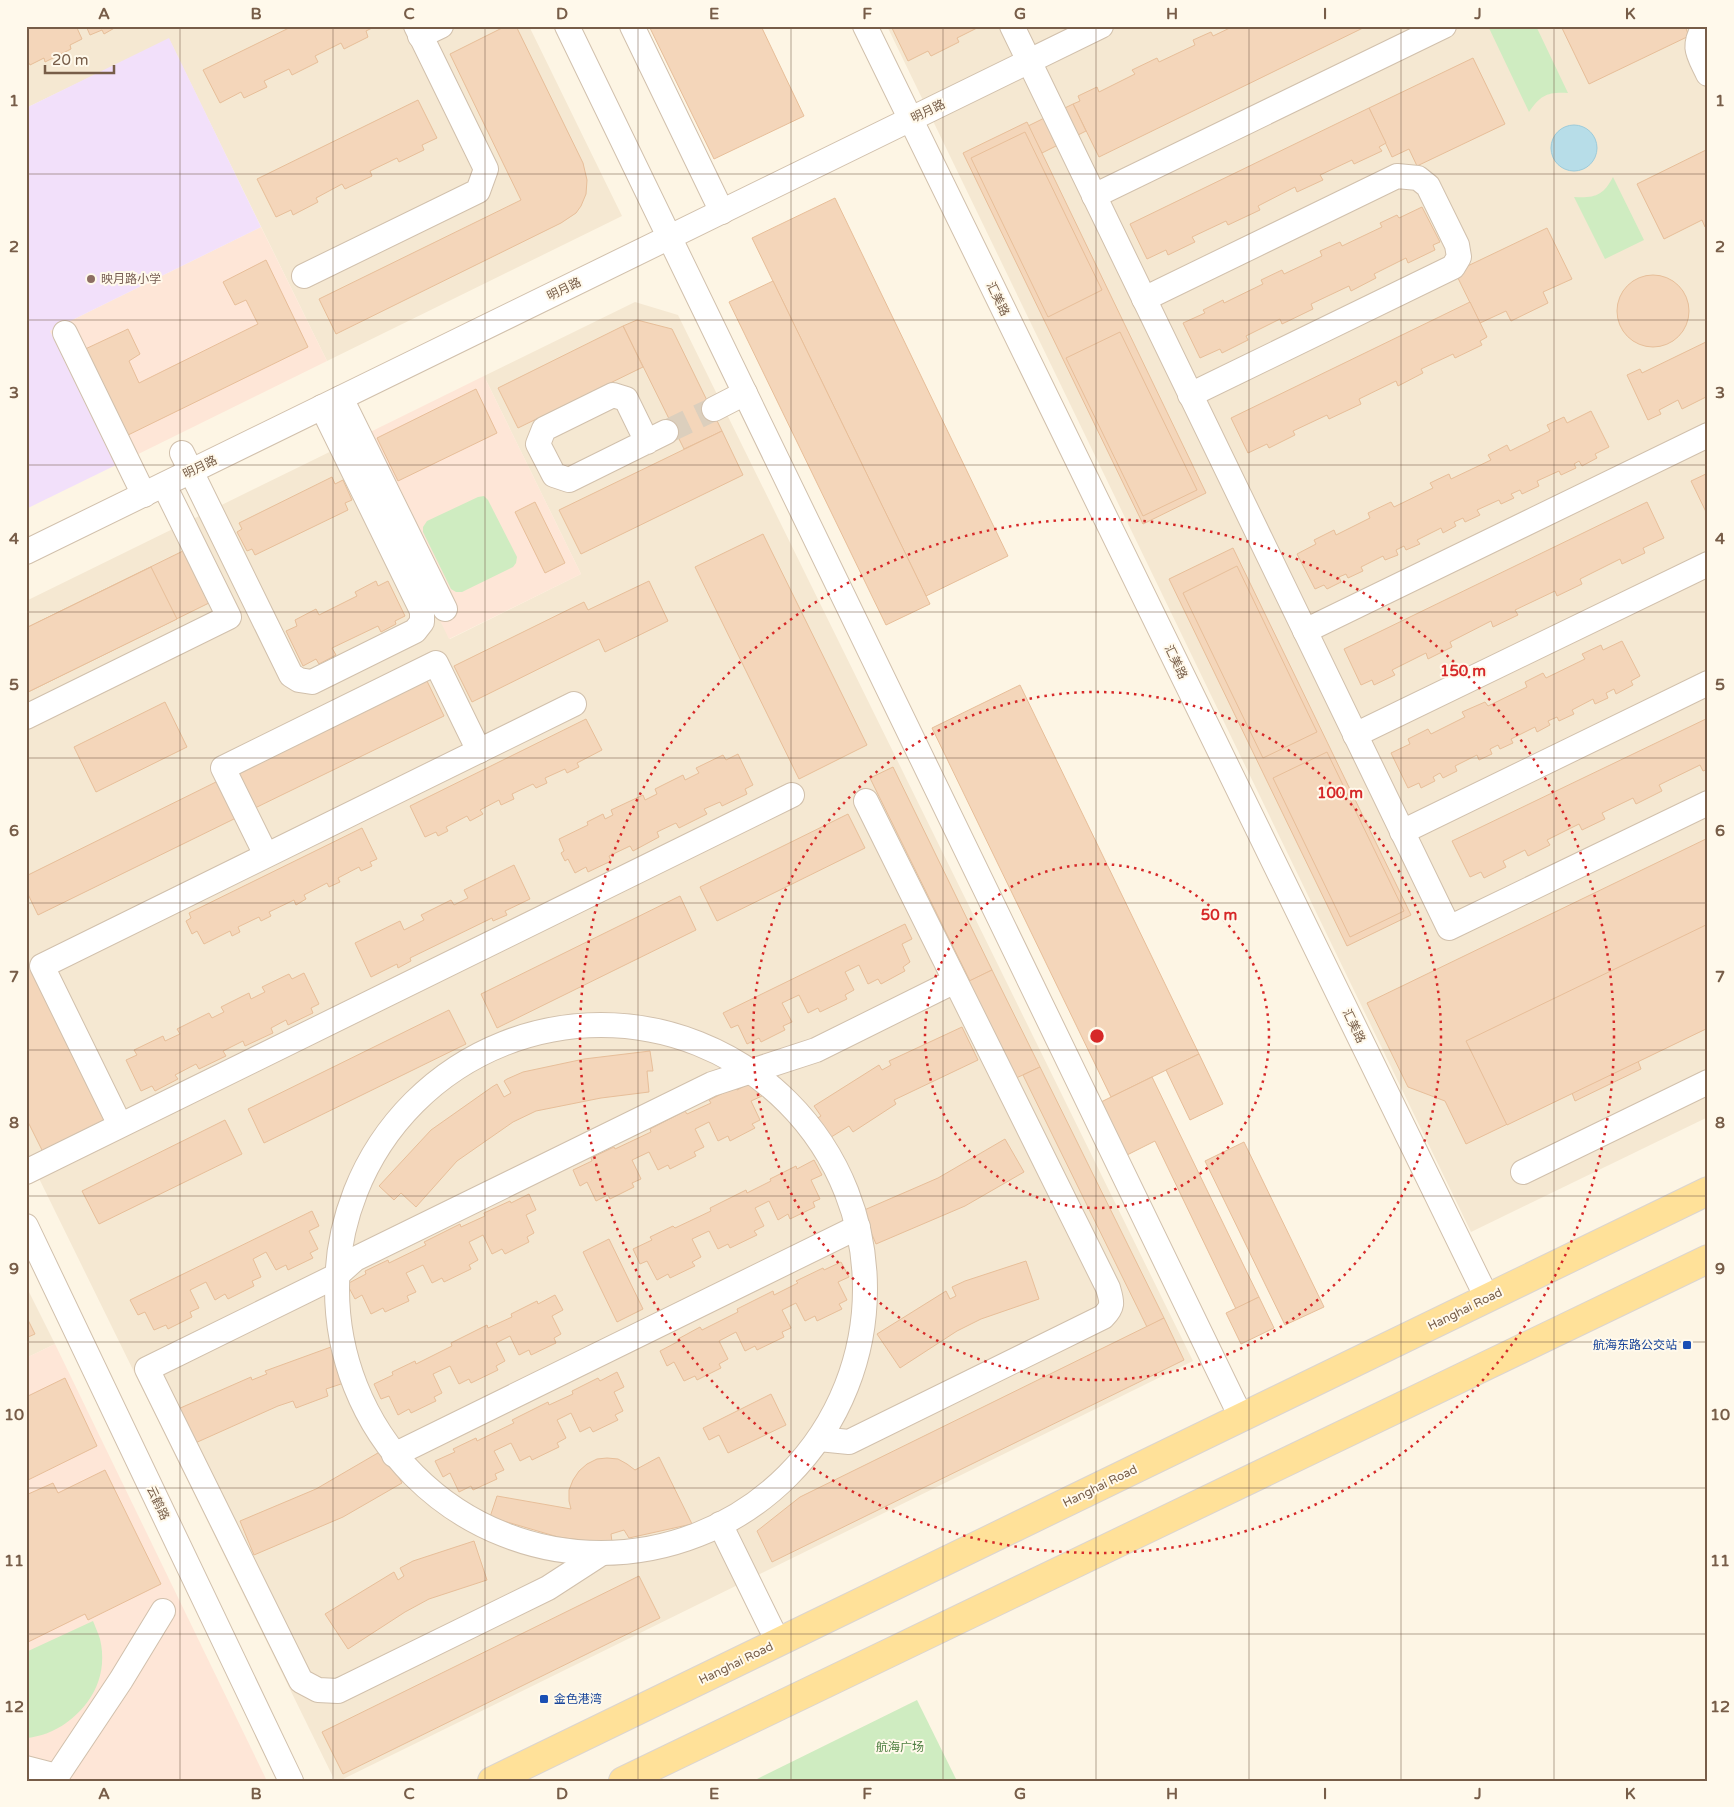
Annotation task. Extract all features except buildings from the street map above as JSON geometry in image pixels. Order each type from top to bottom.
[{"type":"main road","name":"Hanghai Road","points":[[492,1781],[1708,1191]]},
{"type":"main road","points":[[623,1781],[1708,1259]]},
{"type":"street","points":[[567,26],[1241,1417]]},
{"type":"street","points":[[632,26],[722,212]]},
{"type":"street","name":"汇美路","points":[[865,26],[1487,1298]]},
{"type":"street","points":[[1012,26],[1449,928],[1708,802]]},
{"type":"street","name":"明月路","points":[[26,552],[154,490],[187,463],[332,403],[1102,26]]},
{"type":"street","points":[[1094,196],[1444,26]]},
{"type":"street","points":[[1704,26],[1699,36],[1696,51],[1708,74]]},
{"type":"street","points":[[304,276],[478,190],[486,169],[426,30]]},
{"type":"street","points":[[1144,299],[1397,176],[1418,178],[1428,186],[1457,246],[1459,257],[1453,267],[1190,395]]},
{"type":"street","points":[[26,717],[229,618],[65,333]]},
{"type":"street","points":[[714,409],[745,393]]},
{"type":"street","points":[[187,463],[291,675],[299,680],[312,682],[415,631],[422,622],[422,611],[332,403]]},
{"type":"street","points":[[332,403],[445,609]]},
{"type":"street","points":[[1305,632],[1708,435]]},
{"type":"street","points":[[1355,735],[1708,564]]},
{"type":"street","points":[[266,855],[223,768],[436,663],[479,751]]},
{"type":"street","points":[[1402,832],[1708,683]]},
{"type":"street","points":[[120,1125],[42,966],[574,704]]},
{"type":"street","points":[[26,1172],[792,795]]},
{"type":"street","points":[[819,1439],[849,1442],[1103,1317],[1110,1311],[1112,1302],[1108,1288],[866,801]]},
{"type":"street","points":[[602,1554],[548,1588],[338,1691],[318,1690],[301,1681],[147,1369],[336,1276],[355,1259],[712,1084],[816,1050],[955,981]]},
{"type":"street","points":[[617,1025],[640,1027],[698,1043],[726,1056],[750,1071],[794,1107],[828,1152],[852,1203],[864,1258],[866,1290],[864,1321],[859,1345],[848,1382],[835,1412],[819,1439],[799,1464],[752,1506],[696,1536],[634,1551],[602,1554],[540,1547],[480,1525],[453,1509],[428,1490],[394,1455],[368,1417],[354,1388],[344,1358],[338,1327],[336,1296],[336,1276],[342,1233],[350,1203],[362,1175],[377,1148],[394,1124],[426,1091],[463,1063],[490,1049],[548,1030],[579,1026],[617,1025]]},
{"type":"street","points":[[1523,1172],[1708,1082]]},
{"type":"street","name":"云鹤路","points":[[26,1226],[290,1781]]},
{"type":"street","points":[[394,1455],[858,1227]]},
{"type":"street","points":[[720,1524],[778,1642]]},
{"type":"street","points":[[26,1768],[58,1778],[163,1611]]},
{"type":"shaded area","points":[[26,26],[529,26],[622,216],[327,361],[169,39],[26,108]]},
{"type":"shaded area","points":[[887,26],[1708,26],[1708,1117],[1471,1232]]},
{"type":"shaded area","name":"映月路小学","points":[[169,38],[261,227],[50,331],[116,465],[26,509],[26,108]]},
{"type":"shaded area","points":[[261,227],[327,361],[116,465],[50,331]]},
{"type":"shaded area","points":[[635,302],[678,315],[1193,1361],[339,1781],[335,1781],[26,1152],[26,601],[352,441],[450,639],[581,574],[484,376]]},
{"type":"shaded area","points":[[484,376],[581,574],[449,639],[352,441]]},
{"type":"shaded area","points":[[26,1286],[55,1344],[26,1358]]},
{"type":"shaded area","points":[[55,1344],[267,1781],[26,1781],[26,1358]]},
{"type":"green space","points":[[1488,26],[1536,26],[1568,93],[1555,93],[1545,96],[1529,112]]},
{"type":"green space","points":[[1613,177],[1644,240],[1605,259],[1574,197],[1588,197],[1602,192]]},
{"type":"green space","points":[[484,496],[488,500],[517,557],[516,563],[513,567],[462,592],[456,592],[451,589],[423,532],[423,527],[427,521]]},
{"type":"green space","points":[[93,1621],[100,1639],[102,1664],[100,1675],[91,1697],[76,1715],[62,1726],[42,1735],[26,1738],[26,1652]]},
{"type":"green space","name":"航海广场","points":[[917,1700],[957,1781],[753,1781]]},
{"type":"water","points":[[1574,125],[1587,129],[1593,135],[1597,148],[1593,161],[1587,167],[1574,171],[1561,167],[1555,161],[1551,148],[1555,135],[1561,129]]},
{"type":"tunnel","points":[[666,432],[714,409]]},
{"type":"place","name":"映月路小学","points":[[91,279]]},
{"type":"place","name":"航海东路公交站","points":[[1687,1345]]},
{"type":"place","name":"金色港湾","points":[[544,1699]]}]
